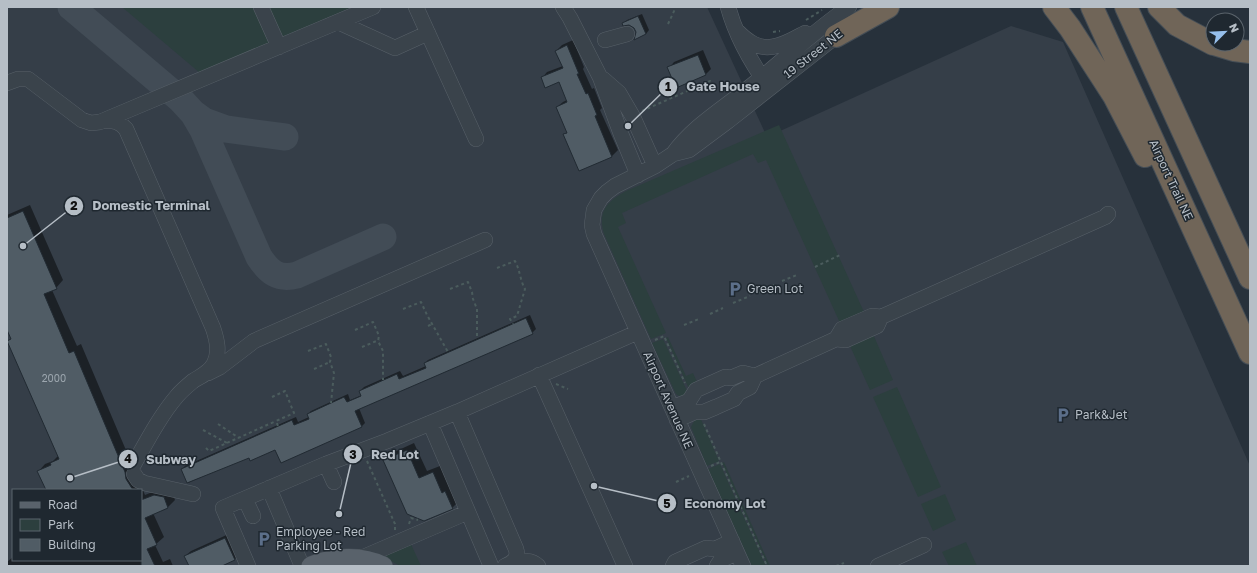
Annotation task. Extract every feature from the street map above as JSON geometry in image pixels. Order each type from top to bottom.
[{"type":"highway","points":[[832,28],[888,7]]},
{"type":"highway","points":[[1054,7],[1070,28],[1114,96],[1151,168],[1222,291]]},
{"type":"highway","name":"Airport Trail NE","points":[[1092,7],[1250,353]]},
{"type":"highway","points":[[1126,7],[1250,278]]},
{"type":"highway","points":[[1159,7],[1176,16],[1205,38]]},
{"type":"main road","points":[[311,566],[329,560],[342,559],[368,560],[384,566]]},
{"type":"street","points":[[261,7],[279,47]]},
{"type":"street","points":[[104,121],[373,7]]},
{"type":"street","points":[[416,7],[476,140]]},
{"type":"street","points":[[562,7],[570,18],[600,77],[638,175]]},
{"type":"street","points":[[728,7],[748,57],[766,83]]},
{"type":"street","name":"19 Street NE","points":[[594,234],[592,217],[601,198],[615,186],[655,166],[673,154],[683,141],[716,113],[766,83],[832,28],[849,7]]},
{"type":"street","name":"19 Street NE","points":[[832,28],[874,7]]},
{"type":"street","points":[[338,22],[395,48],[428,33]]},
{"type":"street","points":[[736,30],[755,45],[774,47],[832,28]]},
{"type":"street","points":[[605,40],[627,34]]},
{"type":"street","points":[[600,77],[619,93],[631,112],[655,166]]},
{"type":"street","points":[[7,83],[18,78],[28,79],[82,120],[91,123],[113,121],[120,123],[126,129],[213,328],[218,349],[214,363],[204,375]]},
{"type":"street","points":[[130,139],[128,126],[129,120],[133,110],[138,106]]},
{"type":"street","points":[[696,412],[696,390],[725,377],[731,378],[743,373],[755,376],[836,339],[846,340],[877,326],[881,317],[1105,217],[1108,214]]},
{"type":"street","name":"Airport Avenue NE","points":[[594,234],[644,337],[675,414],[737,554]]},
{"type":"street","points":[[193,494],[144,483],[138,480],[134,469],[161,418],[176,396],[191,383],[220,367],[254,341],[485,240]]},
{"type":"street","points":[[213,328],[221,338],[230,342],[239,344],[254,341]]},
{"type":"street","points":[[248,566],[223,508],[326,464],[457,412],[536,377],[644,337]]},
{"type":"street","points":[[675,414],[704,412],[734,399],[738,393],[750,387],[755,376]]},
{"type":"street","points":[[536,377],[552,423],[568,440],[624,566]]},
{"type":"street","points":[[457,412],[516,549],[514,565],[528,561],[534,562],[538,566]]},
{"type":"street","points":[[430,423],[491,566]]},
{"type":"street","points":[[326,464],[334,482]]},
{"type":"street","points":[[269,488],[302,566]]},
{"type":"street","points":[[245,498],[253,516]]},
{"type":"street","points":[[359,559],[468,512]]},
{"type":"street","points":[[878,566],[924,545]]},
{"type":"street","points":[[673,566],[675,562],[706,548],[717,558]]},
{"type":"street","points":[[686,566],[708,556],[717,558],[737,554]]},
{"type":"street","points":[[707,566],[717,558]]},
{"type":"path","points":[[668,24],[676,7]]},
{"type":"path","points":[[631,112],[644,110],[710,81],[712,83]]},
{"type":"path","points":[[815,267],[840,255]]},
{"type":"path","points":[[497,268],[515,261],[520,271],[521,282],[525,289],[517,316],[510,319],[513,324]]},
{"type":"path","points":[[782,281],[797,274]]},
{"type":"path","points":[[450,289],[468,282],[472,292],[472,298],[477,309],[477,339]]},
{"type":"path","points":[[757,293],[774,285]]},
{"type":"path","points":[[733,304],[750,296]]},
{"type":"path","points":[[403,309],[421,302],[448,352]]},
{"type":"path","points":[[710,314],[724,308]]},
{"type":"path","points":[[684,325],[699,319]]},
{"type":"path","points":[[355,330],[374,322],[383,351],[383,380]]},
{"type":"path","points":[[428,326],[432,324]]},
{"type":"path","points":[[644,337],[664,336],[686,385]]},
{"type":"path","points":[[362,347],[379,340]]},
{"type":"path","points":[[308,352],[326,344],[331,357],[330,362],[334,372],[331,403]]},
{"type":"path","points":[[314,369],[330,362]]},
{"type":"path","points":[[206,448],[209,451],[294,413],[285,391],[272,397]]},
{"type":"path","points":[[696,412],[767,566]]},
{"type":"path","points":[[276,421],[278,426]]},
{"type":"path","points":[[218,424],[239,438]]},
{"type":"path","points":[[203,430],[227,442]]},
{"type":"path","points":[[368,457],[367,460],[395,524],[394,532]]},
{"type":"path","points":[[707,468],[720,462]]},
{"type":"path","points":[[676,482],[694,474]]},
{"type":"path","points":[[836,566],[844,563]]},
{"type":"shaded area","points":[[7,7],[707,7],[767,137],[1011,26],[1063,42],[1250,466],[1250,566],[7,566]]},
{"type":"green space","points":[[122,7],[352,7],[200,73]]},
{"type":"green space","points":[[779,125],[864,312],[840,323],[766,160],[758,163],[753,154],[622,213],[626,223],[618,227],[666,333],[651,339],[604,234],[602,226],[603,213],[609,203],[626,191]]},
{"type":"green space","points":[[873,334],[893,380],[870,390],[850,346]]},
{"type":"green space","points":[[668,337],[686,376],[693,373],[698,384],[690,391],[666,338]]},
{"type":"green space","points":[[663,339],[688,393],[682,398],[676,394],[652,343]]},
{"type":"green space","points":[[897,387],[941,487],[918,497],[873,397]]},
{"type":"green space","points":[[700,417],[719,461],[707,466],[691,427],[694,421]]},
{"type":"green space","points":[[724,462],[770,566],[768,566],[722,463]]},
{"type":"green space","points":[[720,464],[766,566],[752,566],[708,469]]},
{"type":"green space","points":[[945,494],[956,520],[933,531],[921,504]]},
{"type":"green space","points":[[410,542],[421,566],[400,566],[382,556]]},
{"type":"green space","points":[[966,542],[977,566],[949,566],[942,552]]},
{"type":"building","points":[[638,16],[646,34],[634,40],[636,32],[634,28],[629,25],[623,26],[622,23]]},
{"type":"building","points":[[567,45],[579,74],[577,74],[586,94],[588,93],[597,115],[595,116],[612,157],[579,171],[563,134],[567,133],[556,107],[567,102],[559,82],[545,88],[541,77],[563,68],[555,51]]},
{"type":"building","points":[[698,55],[706,75],[676,88],[667,67]]},
{"type":"building","points":[[23,211],[57,289],[44,294],[69,353],[74,351],[125,472],[126,479],[132,489],[46,489],[37,471],[51,465],[50,463],[59,459],[7,341],[11,339],[7,330],[7,218]]},
{"type":"building","points":[[526,318],[533,334],[355,411],[362,427],[281,463],[275,450],[250,461],[249,458],[187,483],[181,469],[292,420],[294,425],[309,419],[307,414],[344,397],[347,402],[361,396],[359,391],[397,374],[399,379],[426,368],[424,363]]},
{"type":"building","points":[[407,450],[419,478],[433,472],[442,493],[445,491],[453,509],[424,521],[407,514],[383,460]]},
{"type":"building","points":[[154,495],[164,497],[168,508],[145,518],[157,545],[147,549],[155,566],[141,566],[142,500]]},
{"type":"building","points":[[225,538],[235,560],[222,566],[189,566],[184,556]]},
{"type":"taxiway","points":[[71,7],[181,100],[193,113],[203,130],[259,257],[270,271],[284,276],[297,275],[383,237]]},
{"type":"taxiway","points":[[193,113],[204,121],[226,129],[285,137]]},
{"type":"place","name":"Gate House","points":[[628,126]]},
{"type":"place","name":"Domestic Terminal","points":[[23,246]]},
{"type":"place","name":"Green Lot","points":[[735,289]]},
{"type":"place","name":"Park&Jet","points":[[1063,415]]},
{"type":"place","name":"Subway","points":[[70,478]]},
{"type":"place","name":"Economy Lot","points":[[594,486]]},
{"type":"place","name":"Red Lot","points":[[339,514]]},
{"type":"place","name":"Employee - Red Parking Lot","points":[[264,539]]}]
